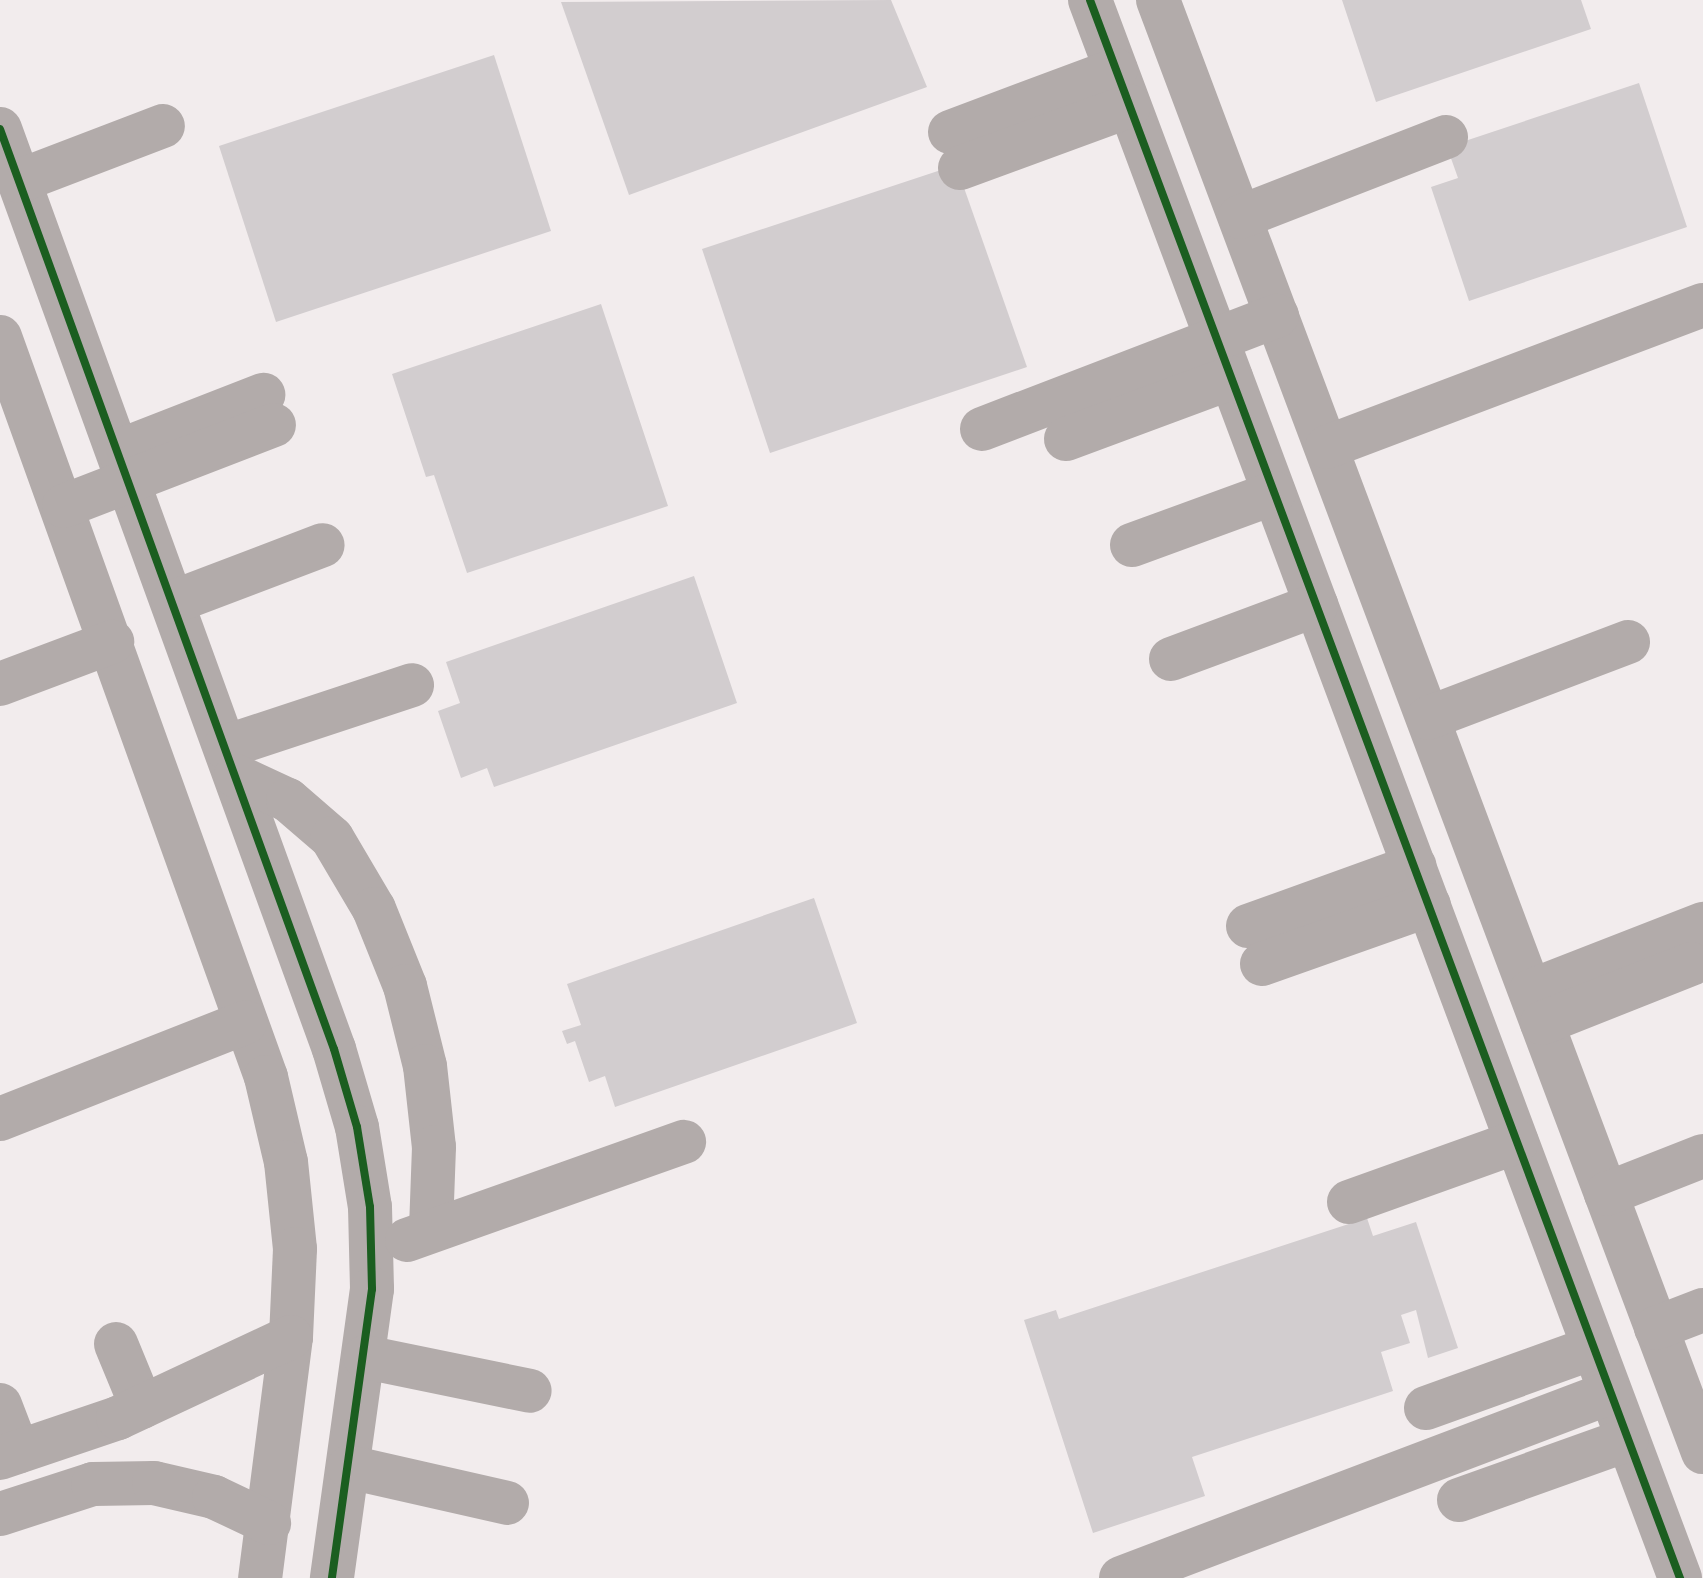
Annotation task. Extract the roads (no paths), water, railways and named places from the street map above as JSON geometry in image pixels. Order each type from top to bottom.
[{"type":"street","points":[[1090,0],[1680,1578]]},
{"type":"street","points":[[1158,0],[1703,1452]]},
{"type":"street","points":[[955,150],[1122,88]]},
{"type":"street","points":[[19,181],[163,126]]},
{"type":"street","points":[[0,129],[231,762],[357,1127],[370,1207],[371,1254],[365,1357],[332,1578]]},
{"type":"street","points":[[1240,217],[1446,137]]},
{"type":"street","points":[[1327,447],[1703,305]]},
{"type":"street","points":[[1066,439],[1224,359],[1277,316]]},
{"type":"street","points":[[0,337],[64,506],[246,1022],[286,1162],[295,1249],[291,1337],[260,1578]]},
{"type":"street","points":[[982,429],[1224,359]]},
{"type":"street","points":[[64,506],[124,465],[269,410]]},
{"type":"street","points":[[1132,545],[1274,493]]},
{"type":"street","points":[[173,602],[323,545]]},
{"type":"street","points":[[1171,659],[1316,605]]},
{"type":"street","points":[[0,684],[112,642]]},
{"type":"street","points":[[1381,774],[1435,735],[1628,642]]},
{"type":"street","points":[[231,762],[412,685]]},
{"type":"street","points":[[231,762],[288,800],[332,838],[374,909],[405,986],[425,1066],[434,1147],[431,1230]]},
{"type":"street","points":[[1255,945],[1422,886]]},
{"type":"street","points":[[1465,1000],[1533,996],[1697,944]]},
{"type":"street","points":[[0,1119],[246,1022]]},
{"type":"street","points":[[371,1254],[684,1142]]},
{"type":"street","points":[[1349,1202],[1517,1142]]},
{"type":"street","points":[[1606,1194],[1703,1156]]},
{"type":"street","points":[[1656,1328],[1703,1310]]},
{"type":"street","points":[[0,1405],[9,1455],[142,1407],[291,1337]]},
{"type":"street","points":[[116,1344],[142,1407]]},
{"type":"street","points":[[1426,1408],[1593,1348]]},
{"type":"street","points":[[365,1357],[530,1391]]},
{"type":"street","points":[[1121,1578],[1609,1393]]},
{"type":"street","points":[[1459,1500],[1627,1440]]},
{"type":"street","points":[[349,1467],[507,1503]]},
{"type":"street","points":[[0,1514],[93,1484],[154,1483],[214,1497],[269,1523]]}]
